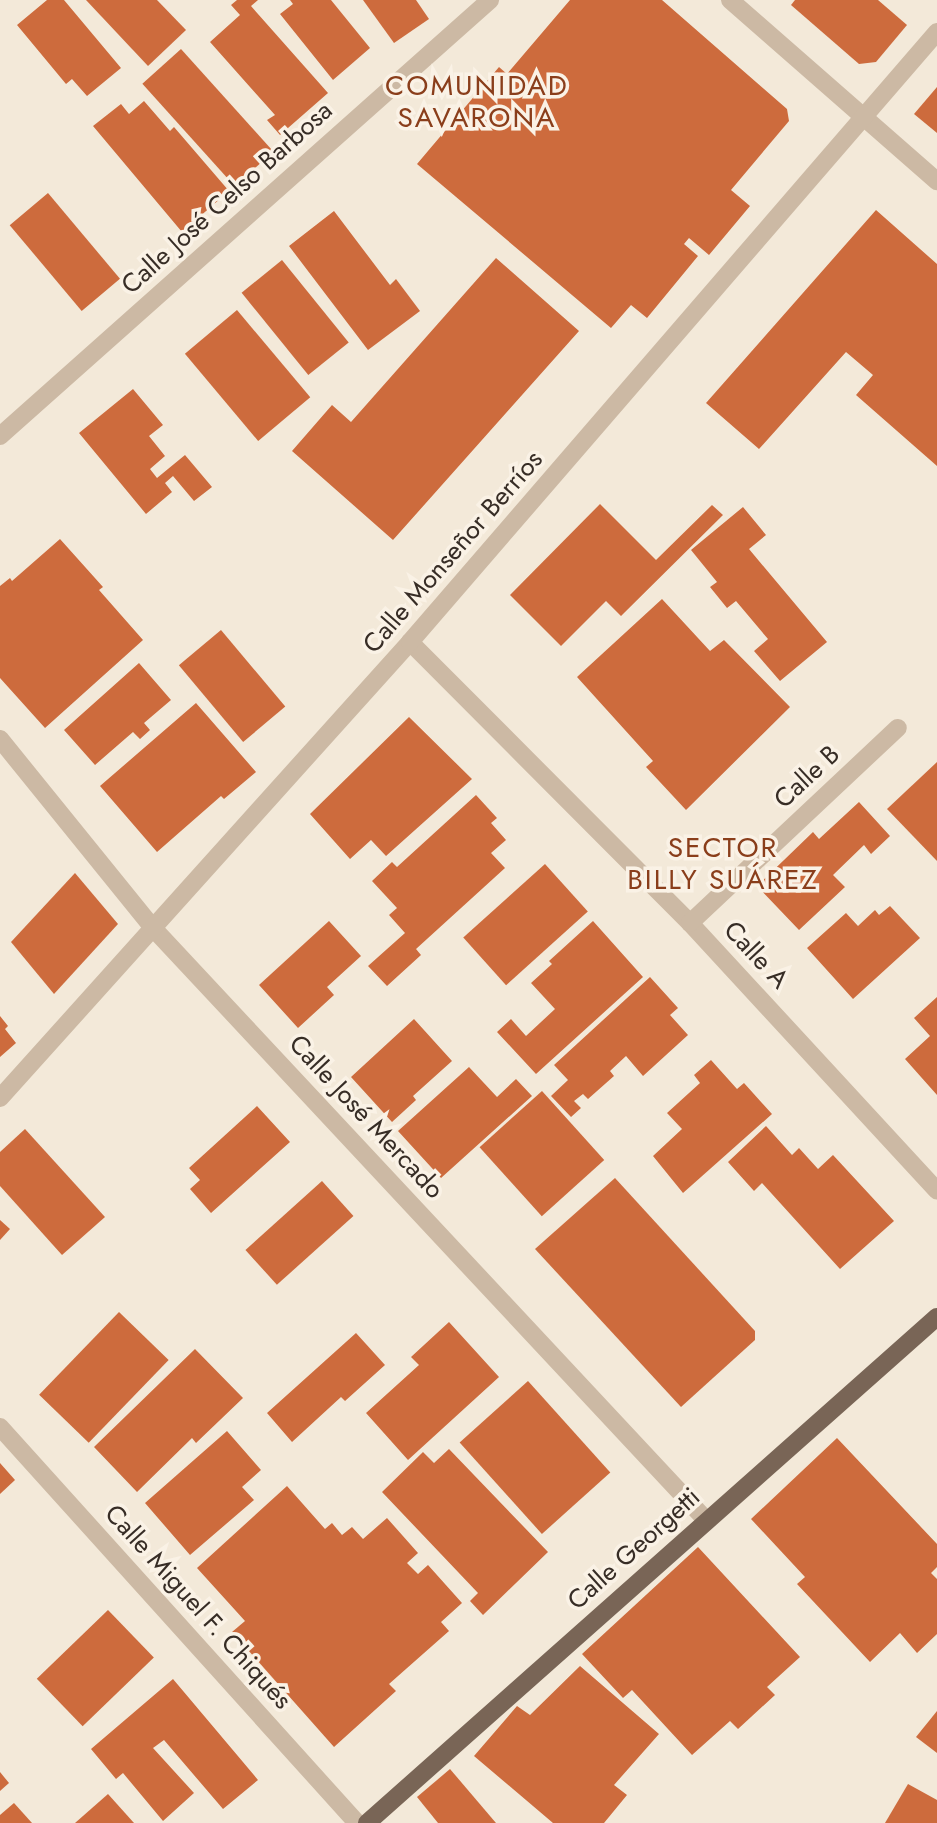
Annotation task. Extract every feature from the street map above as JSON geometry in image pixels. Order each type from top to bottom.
[{"type":"main road","name":"Calle Georgetti","points":[[367,1823],[937,1317]]},
{"type":"street","name":"Calle José Celso Barbosa","points":[[0,436],[490,0]]},
{"type":"street","points":[[730,0],[937,181]]},
{"type":"street","name":"Calle Monseñor Berríos","points":[[0,1098],[410,642],[937,32]]},
{"type":"street","name":"Calle A","points":[[410,642],[690,923],[937,1191]]},
{"type":"street","name":"Calle B","points":[[690,923],[898,728]]},
{"type":"street","name":"Calle José Mercado","points":[[0,739],[153,928],[706,1520]]},
{"type":"street","name":"Calle Miguel F. Chiqués","points":[[0,1427],[357,1823]]},
{"type":"building","points":[[47,0],[64,0],[121,68],[87,96],[72,79],[66,84],[17,25]]},
{"type":"building","points":[[86,0],[157,0],[186,30],[148,66]]},
{"type":"building","points":[[237,0],[258,0],[251,6],[328,93],[280,135],[267,120],[275,115],[210,42],[240,15],[231,5]]},
{"type":"building","points":[[290,0],[331,0],[370,48],[333,80],[280,14],[293,4]]},
{"type":"building","points":[[363,0],[416,0],[429,19],[394,43]]},
{"type":"building","points":[[570,0],[662,0],[787,109],[789,121],[731,190],[750,206],[709,255],[689,238],[684,244],[698,256],[647,318],[631,305],[611,328],[417,164],[499,67],[507,74]]},
{"type":"building","points":[[795,0],[878,0],[907,25],[876,62],[859,64],[791,5]]},
{"type":"building","points":[[181,49],[273,152],[235,186],[142,84]]},
{"type":"building","points":[[937,87],[937,133],[914,114]]},
{"type":"building","points":[[144,101],[170,131],[174,127],[229,191],[182,232],[93,126],[121,104],[129,114]]},
{"type":"building","points":[[48,193],[120,279],[82,311],[10,225]]},
{"type":"building","points":[[876,210],[937,264],[937,466],[856,395],[873,375],[846,352],[759,449],[706,403]]},
{"type":"building","points":[[334,211],[390,285],[396,279],[420,311],[368,350],[289,246]]},
{"type":"building","points":[[496,258],[579,331],[393,540],[292,451],[332,405],[351,422]]},
{"type":"building","points":[[282,260],[349,342],[308,375],[242,293]]},
{"type":"building","points":[[237,310],[310,397],[258,441],[185,354]]},
{"type":"building","points":[[133,389],[163,425],[149,436],[165,456],[150,469],[157,478],[185,455],[212,487],[194,501],[173,476],[165,483],[172,492],[146,514],[79,433]]},
{"type":"building","points":[[600,504],[656,560],[712,505],[723,515],[621,616],[606,601],[561,646],[510,595]]},
{"type":"building","points":[[743,507],[766,535],[749,549],[827,642],[780,681],[754,651],[768,639],[736,601],[727,608],[710,587],[717,582],[691,550]]},
{"type":"building","points":[[60,539],[103,587],[99,590],[143,640],[45,728],[0,678],[0,586],[10,578],[12,581]]},
{"type":"building","points":[[662,599],[710,651],[724,640],[790,707],[686,810],[646,767],[653,761],[577,677]]},
{"type":"building","points":[[221,630],[285,707],[243,742],[179,665]]},
{"type":"building","points":[[139,663],[171,700],[144,723],[150,730],[140,739],[133,732],[95,765],[64,730]]},
{"type":"building","points":[[196,703],[256,772],[224,799],[221,796],[157,852],[100,786]]},
{"type":"building","points":[[409,717],[472,779],[386,856],[371,840],[350,859],[310,814]]},
{"type":"building","points":[[937,762],[937,861],[887,809]]},
{"type":"building","points":[[476,795],[497,818],[491,823],[506,840],[491,853],[505,868],[416,949],[421,955],[387,986],[368,966],[405,933],[389,915],[397,908],[372,881],[392,862],[397,867]]},
{"type":"building","points":[[859,802],[890,836],[871,854],[864,845],[833,875],[845,887],[799,930],[757,886],[813,832],[819,839]]},
{"type":"building","points":[[545,864],[588,912],[506,985],[463,938]]},
{"type":"building","points":[[75,873],[118,924],[54,994],[11,942]]},
{"type":"building","points":[[890,906],[920,938],[853,999],[807,948],[846,913],[858,926],[875,910],[879,915]]},
{"type":"building","points":[[329,921],[361,956],[327,987],[334,995],[298,1028],[259,985]]},
{"type":"building","points":[[593,921],[643,977],[536,1074],[497,1032],[511,1019],[526,1036],[555,1009],[531,983],[552,964],[549,961]]},
{"type":"building","points":[[650,977],[678,1008],[670,1015],[688,1035],[643,1076],[626,1056],[610,1071],[614,1076],[588,1099],[583,1094],[574,1101],[581,1108],[571,1117],[551,1096],[568,1080],[554,1065]]},
{"type":"building","points":[[937,997],[937,1095],[905,1059],[930,1036],[914,1018]]},
{"type":"building","points":[[0,1016],[8,1026],[5,1029],[16,1043],[0,1057]]},
{"type":"building","points":[[414,1019],[452,1061],[413,1096],[416,1100],[392,1122],[351,1077]]},
{"type":"building","points":[[711,1060],[737,1089],[744,1083],[772,1114],[683,1193],[653,1156],[682,1129],[667,1113],[700,1083],[694,1075]]},
{"type":"building","points":[[469,1067],[497,1097],[516,1079],[532,1096],[441,1178],[398,1131]]},
{"type":"building","points":[[542,1091],[604,1160],[542,1216],[480,1147]]},
{"type":"building","points":[[257,1106],[290,1142],[211,1213],[190,1189],[200,1180],[189,1168]]},
{"type":"building","points":[[766,1126],[792,1155],[799,1148],[818,1169],[833,1155],[894,1221],[840,1269],[762,1183],[754,1191],[728,1162]]},
{"type":"building","points":[[25,1129],[105,1217],[62,1255],[0,1186],[0,1152]]},
{"type":"building","points":[[615,1178],[755,1331],[755,1340],[681,1407],[535,1249]]},
{"type":"building","points":[[322,1181],[353,1216],[277,1285],[245,1250]]},
{"type":"building","points":[[0,1220],[10,1229],[0,1240]]},
{"type":"building","points":[[119,1312],[169,1360],[89,1443],[39,1395]]},
{"type":"building","points":[[449,1322],[499,1377],[408,1460],[366,1413],[419,1365],[411,1357]]},
{"type":"building","points":[[356,1333],[385,1365],[345,1401],[341,1397],[292,1442],[267,1413]]},
{"type":"building","points":[[195,1349],[243,1398],[196,1443],[192,1438],[137,1492],[94,1447]]},
{"type":"building","points":[[528,1381],[610,1472],[542,1534],[460,1443]]},
{"type":"building","points":[[227,1431],[261,1470],[242,1487],[254,1500],[190,1555],[145,1503]]},
{"type":"building","points":[[837,1438],[937,1544],[937,1567],[931,1573],[937,1579],[937,1634],[917,1653],[900,1633],[870,1662],[797,1584],[805,1577],[751,1519]]},
{"type":"building","points":[[449,1449],[548,1552],[483,1615],[470,1601],[478,1593],[382,1492],[423,1452],[434,1463]]},
{"type":"building","points":[[0,1463],[15,1480],[0,1494]]},
{"type":"building","points":[[287,1486],[325,1529],[332,1523],[342,1535],[352,1527],[363,1539],[387,1518],[418,1553],[407,1563],[418,1574],[428,1565],[462,1603],[441,1622],[449,1631],[389,1684],[396,1691],[334,1747],[232,1632],[245,1621],[197,1568]]},
{"type":"building","points":[[698,1547],[800,1657],[767,1687],[775,1695],[738,1729],[730,1721],[692,1755],[632,1690],[623,1698],[582,1654]]},
{"type":"building","points":[[108,1610],[154,1657],[83,1726],[37,1679]]},
{"type":"building","points":[[580,1666],[659,1734],[614,1785],[627,1795],[604,1823],[553,1823],[474,1756],[517,1706],[530,1715]]},
{"type":"building","points":[[173,1679],[258,1780],[223,1809],[164,1740],[153,1748],[194,1793],[163,1821],[123,1773],[116,1779],[91,1749]]},
{"type":"building","points":[[937,1711],[937,1753],[916,1737]]},
{"type":"building","points":[[450,1769],[496,1823],[438,1823],[417,1797]]},
{"type":"building","points":[[0,1772],[9,1783],[0,1791]]},
{"type":"building","points":[[908,1784],[937,1800],[937,1823],[885,1823]]},
{"type":"building","points":[[108,1794],[134,1823],[75,1823]]},
{"type":"building","points":[[14,1803],[32,1823],[0,1823],[0,1815]]},
{"type":"district","name":"COMUNIDAD SAVARONA","points":[[477,102]]},
{"type":"district","name":"SECTOR BILLY SUÁREZ","points":[[723,864]]}]
